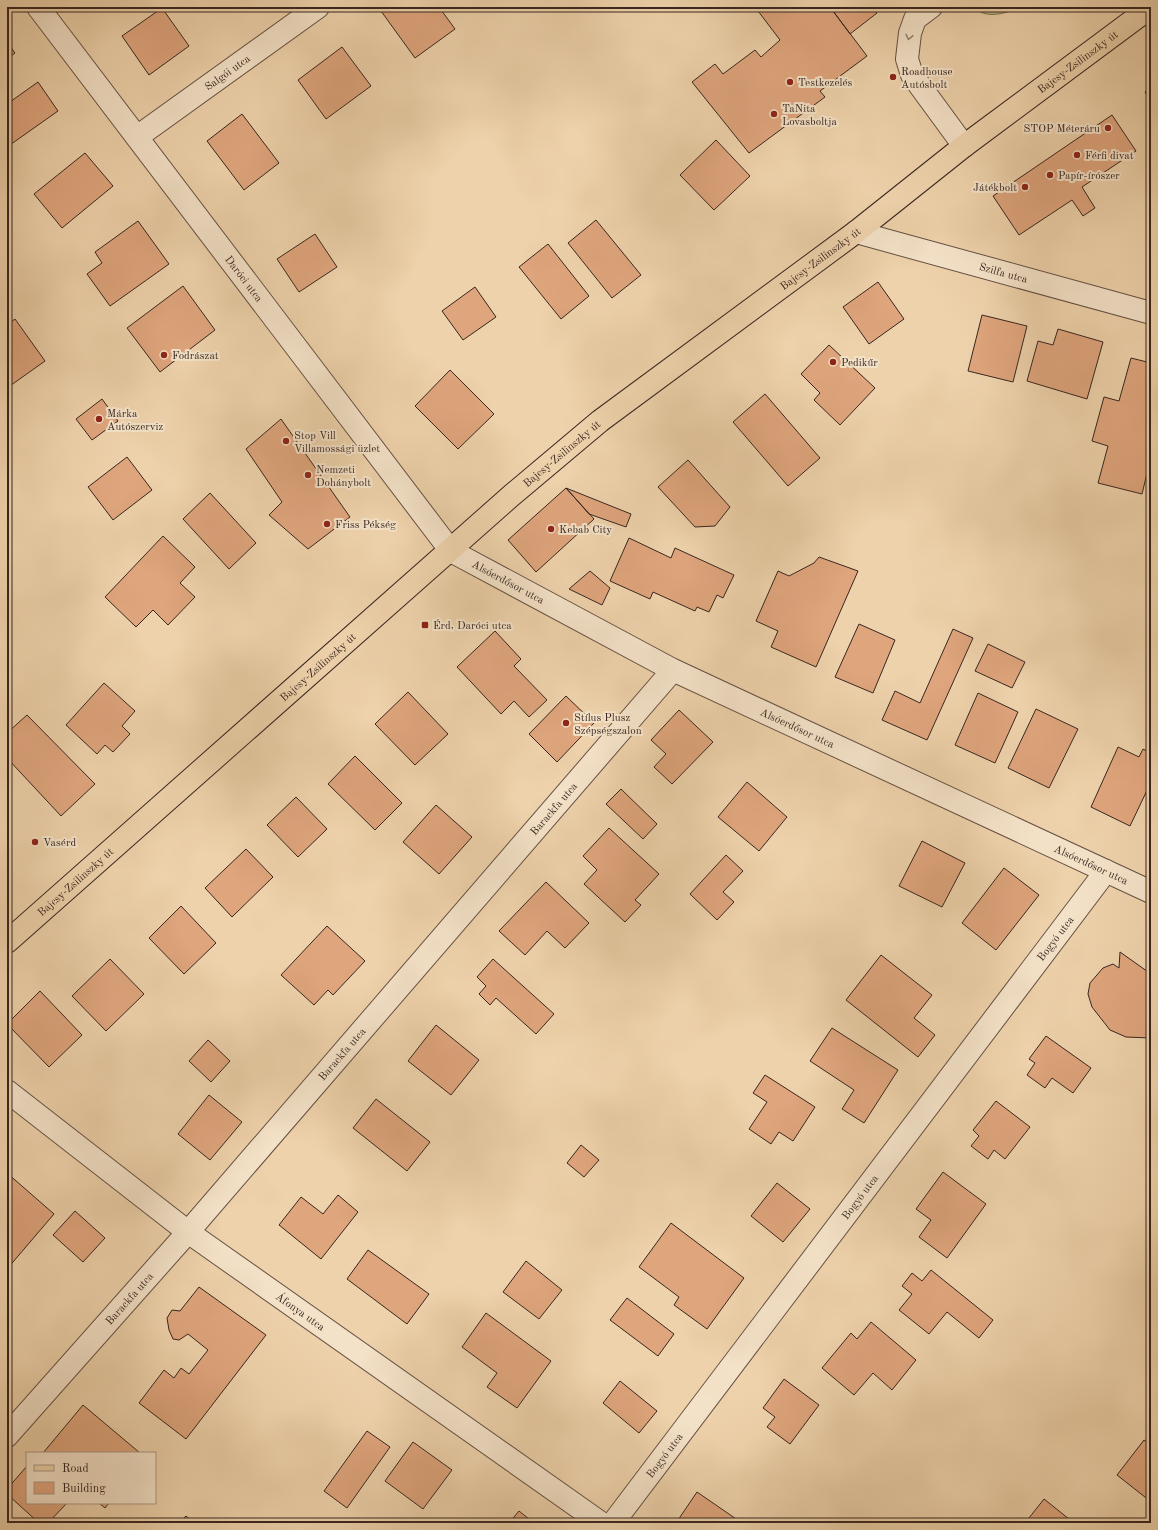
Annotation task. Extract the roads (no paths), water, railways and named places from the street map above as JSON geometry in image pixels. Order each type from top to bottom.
[{"type":"main road","name":"Bajcsy-Zsilinszky út","points":[[7,942],[512,495],[600,421],[856,232],[964,146],[1151,7]]},
{"type":"street","name":"Daróci utca","points":[[38,7],[451,550]]},
{"type":"street","name":"Salgói utca","points":[[137,137],[318,7]]},
{"type":"street","points":[[931,7],[916,19],[910,33],[907,48],[909,67],[912,75],[964,146]]},
{"type":"street","name":"Szilfa utca","points":[[856,232],[1151,313]]},
{"type":"street","name":"Alsóerdősor utca","points":[[451,550],[674,670],[1151,892]]},
{"type":"street","name":"Barackfa utca","points":[[7,1436],[188,1232],[674,670]]},
{"type":"street","name":"Bogyó utca","points":[[613,1523],[1106,871]]},
{"type":"street","name":"Áfonya utca","points":[[7,1091],[188,1232],[601,1523]]},
{"type":"place","name":"Roadhouse Autósbolt","points":[[893,77]]},
{"type":"place","name":"Testkezelés","points":[[790,82]]},
{"type":"place","name":"TaNita Lovasboltja","points":[[774,114]]},
{"type":"place","name":"STOP Méteráru","points":[[1108,128]]},
{"type":"place","name":"Férfi divat","points":[[1077,155]]},
{"type":"place","name":"Papír-írószer","points":[[1050,175]]},
{"type":"place","name":"Játékbolt","points":[[1025,187]]},
{"type":"place","name":"Fodrászat","points":[[164,355]]},
{"type":"place","name":"Pedikűr","points":[[833,362]]},
{"type":"place","name":"Márka Autószerviz","points":[[99,419]]},
{"type":"place","name":"Stop Vill Villamossági üzlet","points":[[286,441]]},
{"type":"place","name":"Nemzeti Dohánybolt","points":[[308,475]]},
{"type":"place","name":"Friss Pékség","points":[[327,524]]},
{"type":"place","name":"Kebab City","points":[[551,529]]},
{"type":"place","name":"Érd, Daróci utca","points":[[425,625]]},
{"type":"place","name":"Stílus Plusz Szépségszalon","points":[[566,723]]},
{"type":"place","name":"Vasérd","points":[[35,842]]}]
